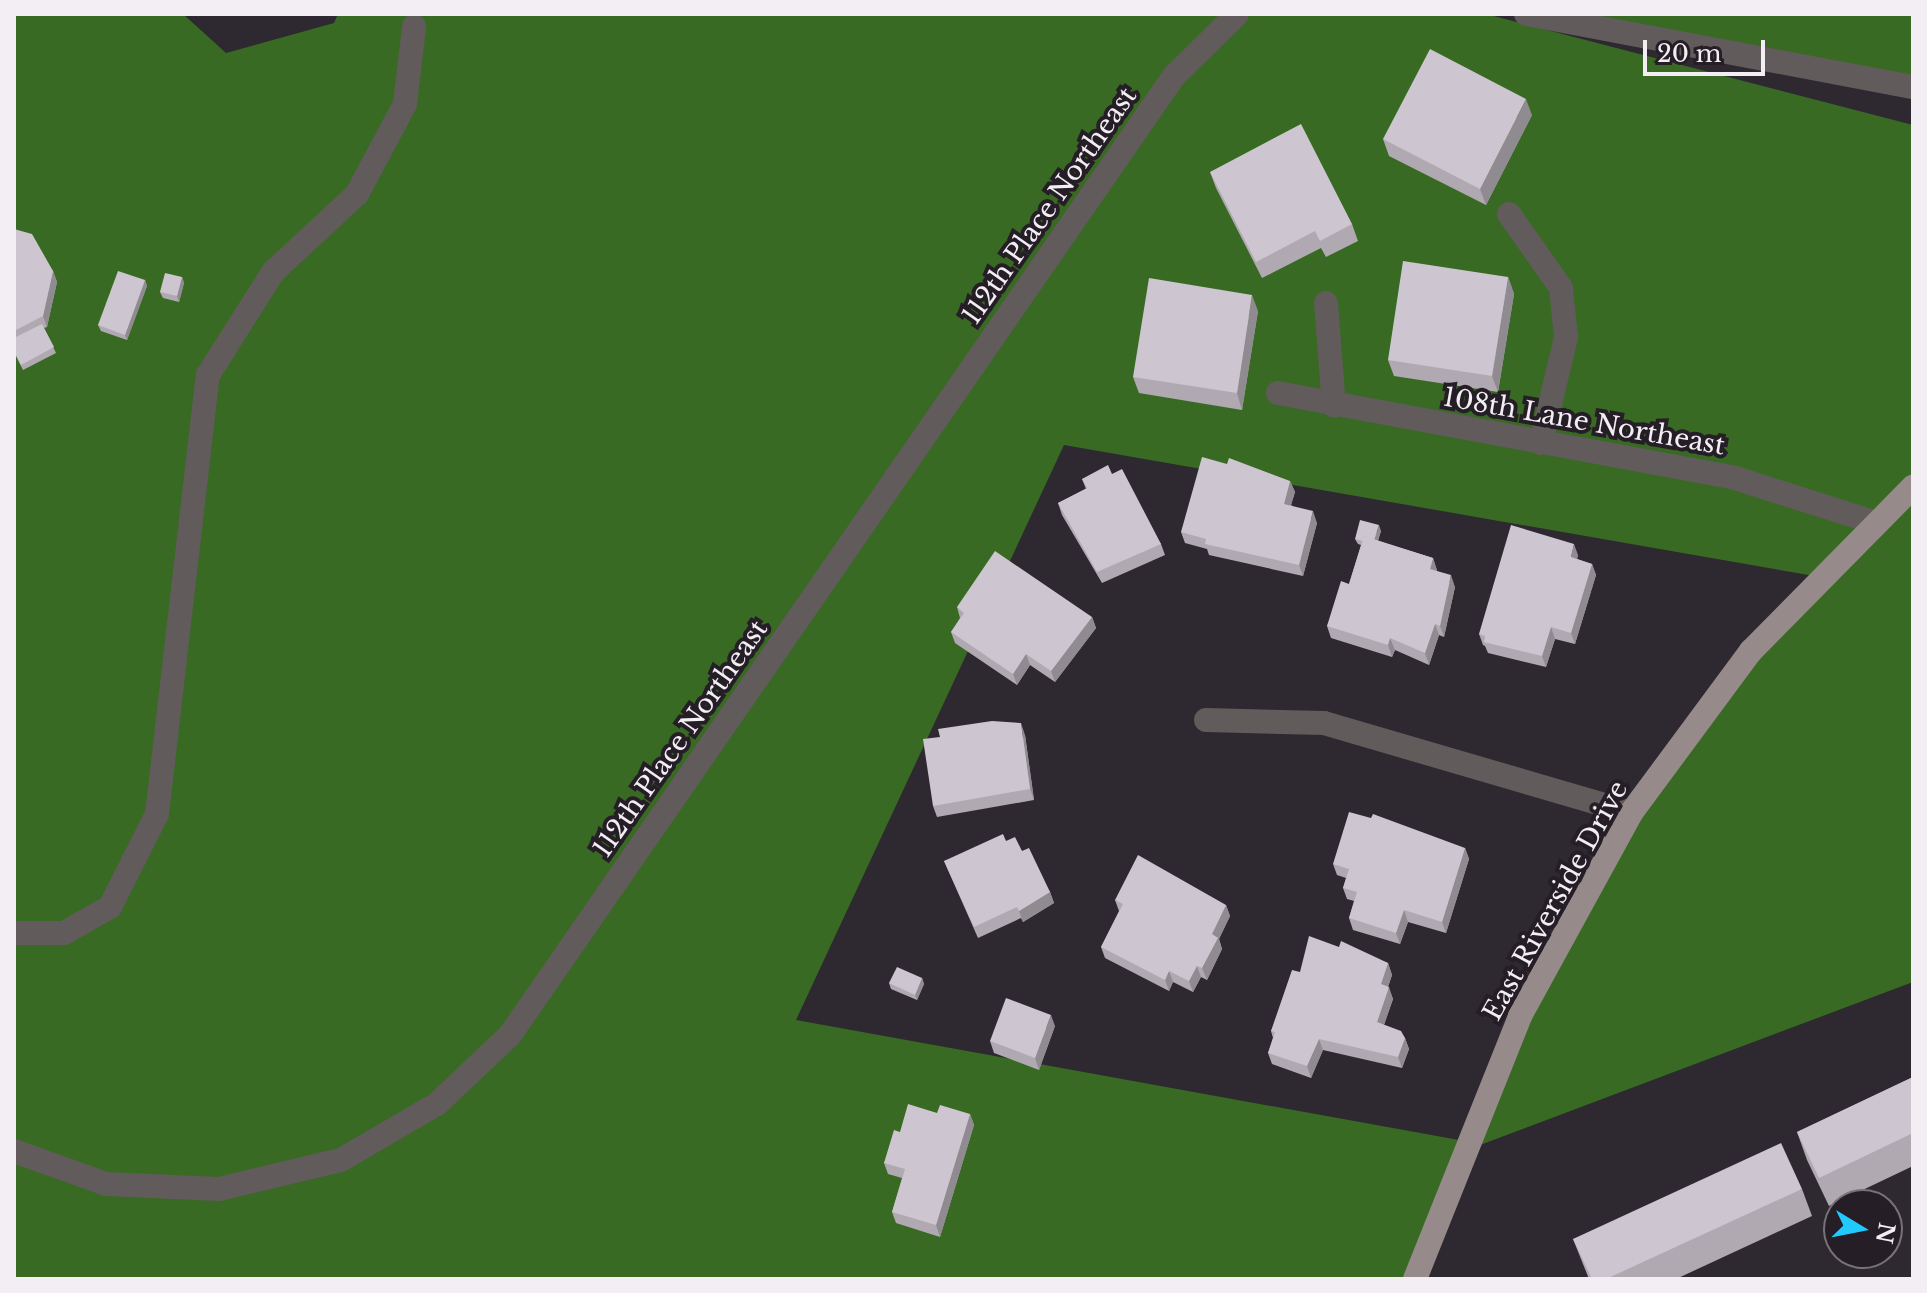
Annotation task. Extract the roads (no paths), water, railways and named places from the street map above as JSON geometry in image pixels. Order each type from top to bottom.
[{"type":"main road","name":"East Riverside Drive","points":[[1415,1279],[1520,1016],[1631,813],[1751,651],[1913,487]]},
{"type":"street","name":"112th Place Northeast","points":[[14,1151],[106,1184],[219,1189],[341,1160],[437,1104],[510,1035],[1174,76],[1237,14]]},
{"type":"street","points":[[1526,14],[1913,87]]},
{"type":"street","points":[[14,933],[64,933],[110,907],[157,814],[208,375],[273,272],[357,194],[405,104],[414,27]]},
{"type":"street","points":[[1509,214],[1561,288],[1566,337],[1541,443]]},
{"type":"street","points":[[1326,303],[1334,406]]},
{"type":"street","name":"108th Lane Northeast","points":[[1278,393],[1334,406],[1732,477],[1876,523]]},
{"type":"street","points":[[1206,720],[1324,723],[1631,813]]}]
